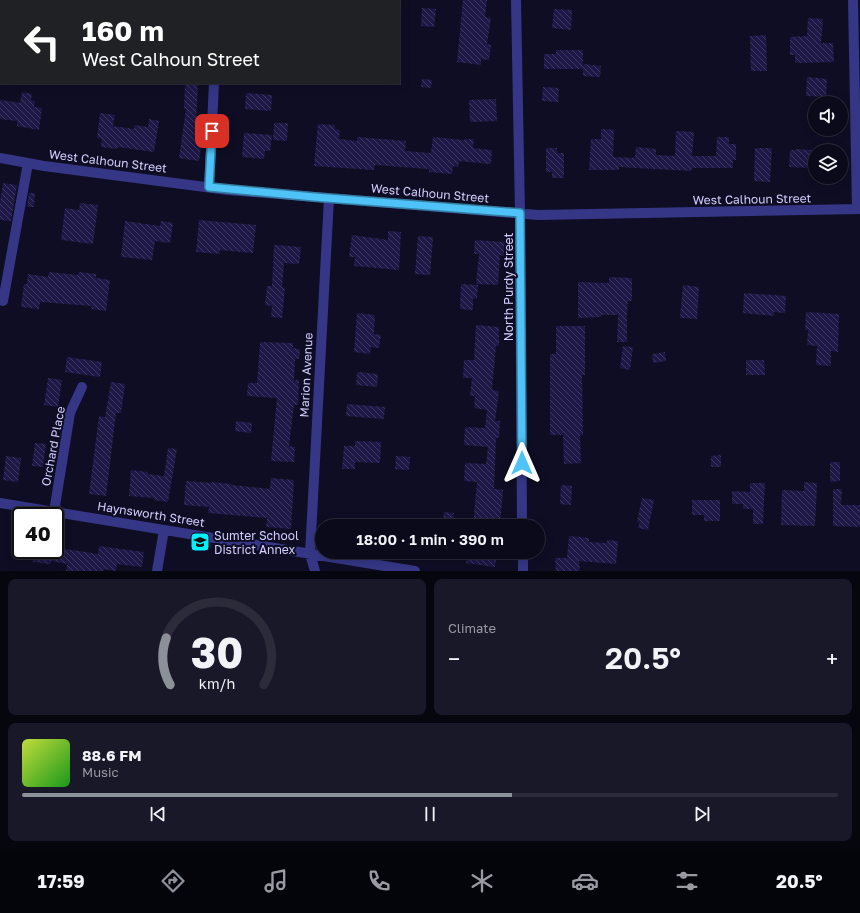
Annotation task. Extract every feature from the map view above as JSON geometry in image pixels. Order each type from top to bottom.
[{"type":"street","name":"North Purdy Street","points":[[516,0],[520,213],[522,519]]},
{"type":"street","points":[[853,0],[858,209]]},
{"type":"street","points":[[209,187],[214,84]]},
{"type":"street","name":"West Calhoun Street","points":[[0,158],[209,187],[538,215],[858,209]]},
{"type":"street","points":[[3,301],[28,163]]},
{"type":"street","name":"Marion Avenue","points":[[315,571],[310,554],[329,198]]},
{"type":"street","name":"Orchard Place","points":[[55,507],[70,413],[82,387]]},
{"type":"street","name":"Haynsworth Street","points":[[0,503],[24,507]]},
{"type":"street","name":"Haynsworth Street","points":[[64,514],[415,571]]},
{"type":"street","points":[[157,571],[164,530]]},
{"type":"street","points":[[523,559],[523,571]]},
{"type":"building","points":[[463,0],[487,0],[485,17],[491,18],[487,44],[491,45],[489,60],[481,59],[481,65],[457,62]]},
{"type":"building","points":[[422,8],[436,9],[434,27],[421,26]]},
{"type":"building","points":[[554,9],[572,10],[571,30],[552,28]]},
{"type":"building","points":[[808,18],[823,19],[821,43],[833,43],[834,62],[795,63],[795,55],[790,55],[790,37],[807,36]]},
{"type":"building","points":[[766,35],[767,71],[751,71],[750,36]]},
{"type":"building","points":[[556,50],[583,50],[583,67],[584,64],[601,66],[600,77],[583,76],[583,69],[544,69],[544,54],[556,54]]},
{"type":"building","points":[[807,77],[827,79],[826,96],[806,96]]},
{"type":"building","points":[[422,79],[432,80],[431,88],[421,87]]},
{"type":"building","points":[[185,84],[198,84],[196,124],[198,124],[195,140],[202,142],[199,161],[179,158],[186,109],[184,109]]},
{"type":"building","points":[[543,87],[559,88],[558,102],[542,101]]},
{"type":"building","points":[[22,92],[32,94],[31,100],[35,101],[34,107],[42,108],[39,130],[17,126],[17,121],[0,119],[0,100],[20,103]]},
{"type":"building","points":[[246,93],[272,95],[271,111],[245,109]]},
{"type":"building","points":[[496,99],[497,121],[470,122],[469,100]]},
{"type":"building","points":[[100,113],[115,115],[113,126],[134,129],[134,125],[148,127],[149,119],[159,121],[154,152],[118,147],[117,149],[101,147],[102,139],[97,138]]},
{"type":"building","points":[[274,123],[288,123],[287,141],[273,140]]},
{"type":"building","points":[[318,124],[335,125],[335,129],[340,130],[339,139],[357,141],[357,137],[406,141],[405,151],[431,153],[433,137],[464,140],[474,139],[473,148],[492,150],[491,164],[459,161],[458,167],[453,166],[452,174],[429,172],[429,169],[375,165],[374,170],[314,166]]},
{"type":"building","points":[[601,129],[614,130],[613,157],[635,158],[636,147],[656,149],[656,155],[675,156],[676,131],[694,132],[692,156],[716,156],[717,137],[729,137],[729,144],[736,144],[736,160],[733,160],[733,168],[692,168],[691,171],[619,167],[619,170],[589,170],[591,139],[601,139]]},
{"type":"building","points":[[244,133],[272,135],[270,151],[265,151],[264,159],[242,157]]},
{"type":"building","points":[[546,148],[557,148],[557,153],[564,153],[564,178],[552,178],[552,172],[546,172]]},
{"type":"building","points":[[755,148],[772,148],[770,182],[754,181]]},
{"type":"building","points":[[790,150],[808,150],[808,168],[789,167]]},
{"type":"building","points":[[3,183],[17,185],[11,221],[0,220],[0,203]]},
{"type":"building","points":[[29,193],[35,193],[34,207],[27,207]]},
{"type":"building","points":[[80,203],[98,205],[93,244],[61,240],[65,208],[79,210]]},
{"type":"building","points":[[199,220],[256,225],[253,253],[220,250],[220,254],[196,252]]},
{"type":"building","points":[[125,221],[160,226],[161,221],[173,223],[170,243],[155,241],[152,260],[121,257]]},
{"type":"building","points":[[388,231],[401,232],[399,270],[354,266],[355,257],[349,257],[352,235],[388,240]]},
{"type":"building","points":[[418,236],[433,237],[430,275],[415,274]]},
{"type":"building","points":[[475,240],[505,242],[504,256],[500,255],[498,285],[476,284],[479,254],[474,254]]},
{"type":"building","points":[[274,245],[301,247],[299,264],[284,263],[282,287],[285,288],[282,318],[271,317],[272,306],[265,305],[267,286],[272,286]]},
{"type":"building","points":[[49,272],[78,275],[79,272],[96,274],[96,278],[110,280],[106,311],[91,309],[92,306],[40,302],[39,309],[21,307],[24,284],[27,284],[28,274],[48,277]]},
{"type":"building","points":[[609,277],[632,278],[632,301],[628,301],[627,342],[617,342],[618,315],[601,315],[601,317],[578,318],[578,282],[609,283]]},
{"type":"building","points":[[461,284],[478,285],[477,299],[473,298],[473,310],[460,309]]},
{"type":"building","points":[[683,285],[699,287],[697,319],[680,318]]},
{"type":"building","points":[[744,293],[786,296],[785,313],[774,312],[774,316],[743,313]]},
{"type":"building","points":[[806,312],[839,314],[838,352],[831,351],[831,366],[816,365],[817,346],[807,345],[808,330],[805,330]]},
{"type":"building","points":[[357,313],[375,315],[374,334],[381,335],[379,348],[371,347],[370,354],[354,352]]},
{"type":"building","points":[[476,325],[499,327],[499,346],[496,346],[492,390],[499,391],[495,421],[500,421],[499,438],[496,438],[494,489],[503,490],[501,519],[474,519],[477,482],[464,481],[465,463],[486,464],[488,447],[464,445],[465,427],[485,428],[487,410],[474,408],[475,396],[470,396],[472,378],[463,378],[464,360],[474,360]]},
{"type":"building","points":[[556,326],[585,326],[585,375],[582,375],[583,435],[580,435],[581,463],[564,464],[563,435],[550,435],[550,354],[556,354]]},
{"type":"building","points":[[260,342],[293,343],[293,348],[300,349],[299,359],[295,359],[294,380],[299,380],[298,405],[294,405],[289,446],[295,447],[294,462],[271,461],[277,398],[247,396],[248,383],[257,383]]},
{"type":"building","points":[[623,346],[633,347],[630,370],[620,368]]},
{"type":"building","points":[[665,352],[666,361],[653,363],[652,354]]},
{"type":"building","points":[[67,357],[102,362],[100,377],[65,372]]},
{"type":"building","points":[[746,360],[764,360],[765,375],[746,375]]},
{"type":"building","points":[[357,372],[378,374],[377,387],[356,385]]},
{"type":"building","points":[[48,378],[62,380],[58,407],[44,405]]},
{"type":"building","points":[[111,382],[125,384],[121,413],[116,413],[106,496],[89,494],[99,416],[105,417]]},
{"type":"building","points":[[347,404],[385,407],[384,419],[346,416]]},
{"type":"building","points":[[236,421],[252,423],[251,433],[235,431]]},
{"type":"building","points":[[355,441],[381,442],[380,463],[355,462],[355,469],[342,469],[344,446],[355,446]]},
{"type":"building","points":[[35,443],[46,444],[43,467],[32,466]]},
{"type":"building","points":[[168,448],[177,449],[168,502],[154,500],[154,498],[129,496],[131,470],[164,476]]},
{"type":"building","points":[[721,455],[721,467],[711,467],[711,456]]},
{"type":"building","points":[[6,456],[21,458],[18,482],[3,480]]},
{"type":"building","points":[[396,456],[410,457],[409,470],[395,469]]},
{"type":"building","points":[[830,462],[840,462],[840,481],[830,482]]},
{"type":"building","points":[[271,478],[294,480],[291,529],[266,527],[267,518],[208,513],[209,507],[184,505],[186,481],[212,482],[270,489]]},
{"type":"building","points":[[804,482],[817,483],[815,526],[781,525],[782,490],[804,491]]},
{"type":"building","points":[[750,483],[765,483],[763,524],[753,524],[753,509],[743,509],[743,504],[732,504],[732,491],[750,492]]},
{"type":"building","points":[[561,485],[572,486],[571,505],[560,504]]},
{"type":"building","points":[[833,489],[842,489],[841,505],[860,505],[860,527],[833,526]]},
{"type":"building","points":[[642,498],[654,500],[648,530],[638,528],[640,522],[637,521]]},
{"type":"building","points":[[692,500],[720,500],[720,521],[704,521],[704,515],[692,515]]},
{"type":"building","points":[[444,512],[454,513],[453,519],[443,519]]},
{"type":"building","points":[[569,536],[589,538],[589,542],[607,543],[607,540],[618,541],[616,564],[579,561],[580,571],[556,571],[555,558],[567,558]]},
{"type":"building","points":[[99,546],[144,552],[142,567],[117,564],[116,571],[104,569],[103,571],[66,571],[67,564],[51,561],[51,564],[33,562],[34,559],[64,559],[64,549],[98,554]]},
{"type":"building","points":[[466,559],[496,559],[495,567],[466,563]]},
{"type":"place","name":"Sumter School District Annex","points":[[200,542]]},
{"type":"route","points":[[212,131],[209,187],[228,190],[520,213],[522,463]]}]
